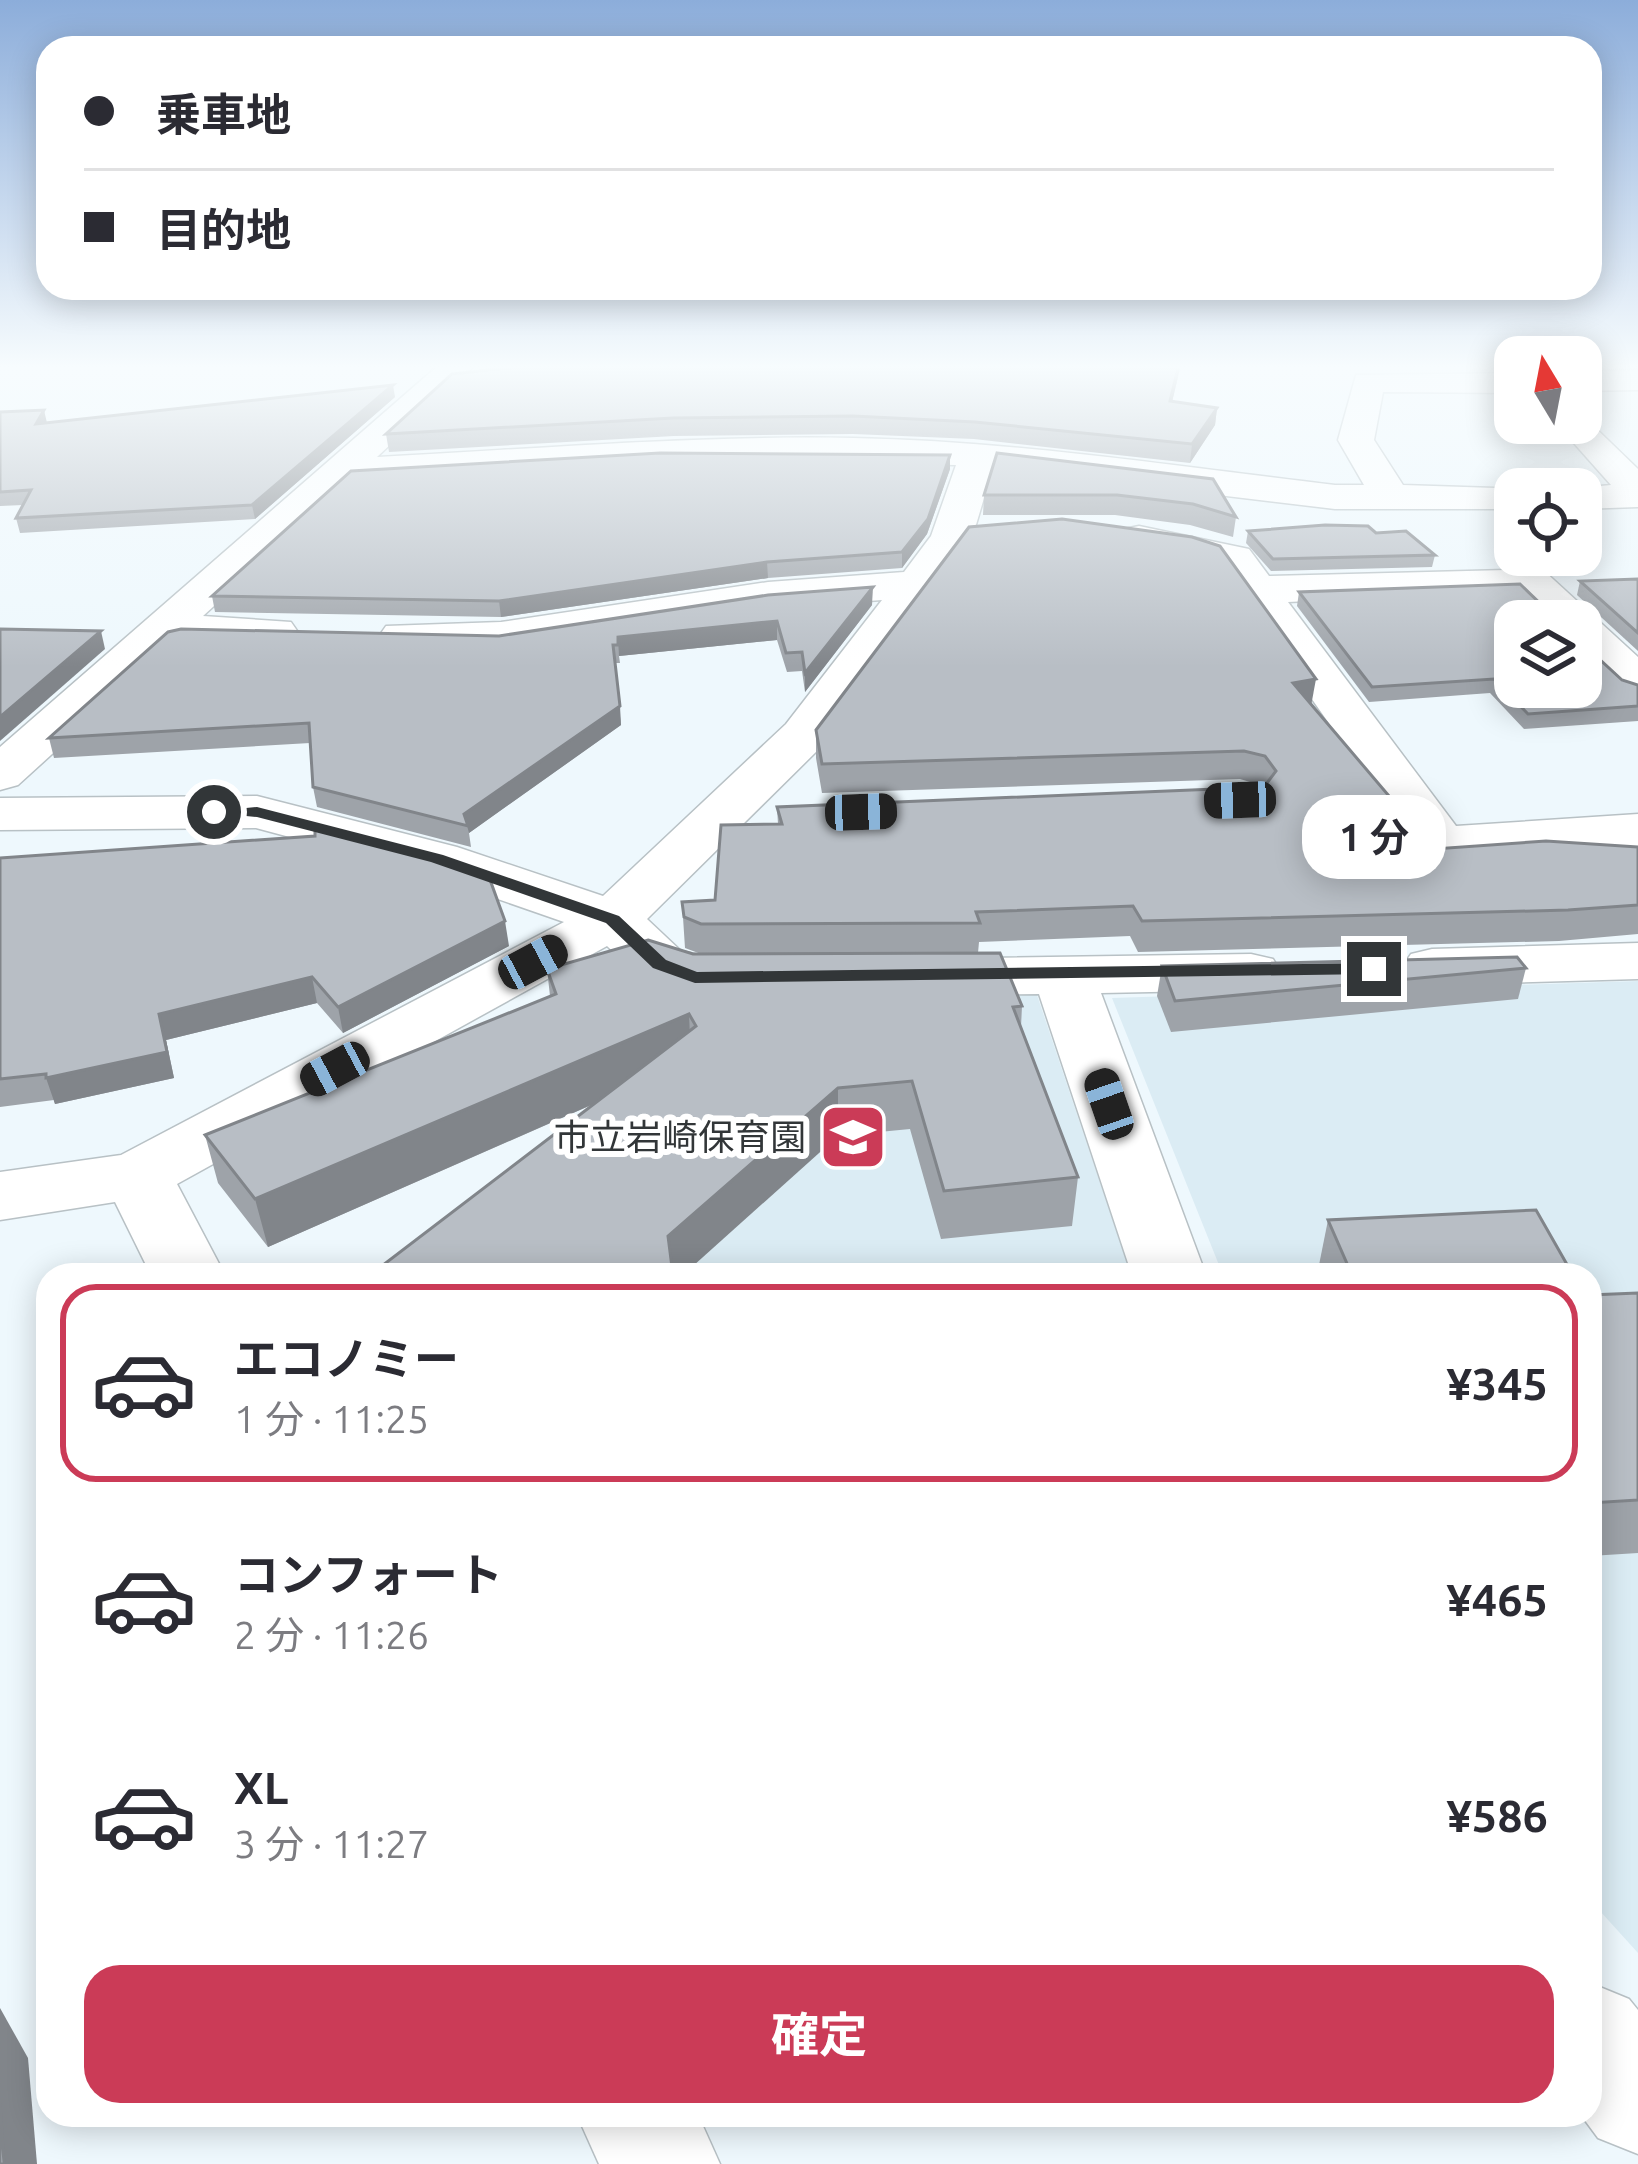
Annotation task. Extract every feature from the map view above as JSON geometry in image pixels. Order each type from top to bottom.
[{"type":"street","points":[[0,774],[347,465]]},
{"type":"street","points":[[341,470],[436,465]]},
{"type":"street","points":[[0,1196],[136,1176],[613,919],[804,735],[916,584],[970,534],[978,465]]},
{"type":"street","points":[[1072,465],[1335,496],[1494,497]]},
{"type":"street","points":[[1371,465],[1390,496]]},
{"type":"street","points":[[1602,497],[1633,496],[1636,490],[1613,465]]},
{"type":"street","points":[[1089,534],[1222,552],[1234,558],[1441,844],[1638,830]]},
{"type":"street","points":[[1256,590],[1527,578],[1551,600]]},
{"type":"street","points":[[165,629],[501,636],[700,603],[916,584]]},
{"type":"street","points":[[1602,648],[1638,682]]},
{"type":"street","points":[[0,814],[257,812],[437,859],[613,919],[660,964],[695,977],[764,977]]},
{"type":"street","points":[[719,817],[790,814]]},
{"type":"street","points":[[1366,969],[1638,962]]},
{"type":"street","points":[[856,977],[1296,971]]},
{"type":"street","points":[[1064,976],[1164,1263]]},
{"type":"street","points":[[136,1176],[182,1263]]},
{"type":"street","points":[[1602,2053],[1638,2098]]},
{"type":"street","points":[[641,2127],[662,2164]]},
{"type":"shaded area","points":[[1638,981],[1638,1953],[1602,1913],[1602,1263],[1218,1263],[1112,998]]},
{"type":"shaded area","name":"市立岩崎保育園","points":[[1035,989],[1127,1263],[480,1263],[778,998]]},
{"type":"building","points":[[0,465],[299,465],[252,505],[16,518],[31,490],[0,492]]},
{"type":"building","points":[[454,465],[947,465],[928,519],[902,552],[767,562],[499,601],[212,596],[351,471]]},
{"type":"building","points":[[993,465],[1097,465],[1213,479],[1236,517],[1193,504],[1117,495],[984,495]]},
{"type":"building","points":[[1062,519],[1192,537],[1220,546],[1316,679],[1293,683],[1434,849],[1546,841],[1638,847],[1638,905],[1142,921],[1133,906],[976,912],[980,923],[701,924],[684,917],[682,902],[715,900],[721,825],[782,824],[777,807],[1264,787],[1276,771],[1265,756],[1244,751],[822,764],[816,730],[969,527]]},
{"type":"building","points":[[1368,526],[1376,533],[1406,531],[1435,555],[1273,559],[1248,531]]},
{"type":"building","points":[[1638,579],[1638,633],[1602,600],[1580,581]]},
{"type":"building","points":[[1520,584],[1537,600],[1494,600],[1494,679],[1372,687],[1299,592]]},
{"type":"building","points":[[873,587],[805,673],[802,652],[786,653],[777,621],[618,637],[618,645],[613,645],[620,706],[464,814],[468,826],[313,787],[309,723],[49,738],[168,632],[181,629],[499,636],[768,595]]},
{"type":"building","points":[[0,629],[101,631],[0,717]]},
{"type":"building","points":[[1602,662],[1622,680],[1638,685],[1638,706],[1528,714],[1522,708],[1602,708]]},
{"type":"building","points":[[315,825],[489,877],[505,921],[338,1007],[312,977],[159,1014],[167,1052],[46,1078],[46,1074],[0,1079],[0,858],[315,836]]},
{"type":"building","points":[[648,940],[693,954],[1000,953],[1022,1006],[1013,1007],[1078,1177],[944,1191],[912,1081],[838,1088],[668,1236],[671,1263],[386,1263],[696,1026],[689,1014],[255,1199],[205,1135],[556,994],[547,969]]},
{"type":"building","points":[[1517,957],[1526,968],[1175,1001],[1162,966]]},
{"type":"building","points":[[1536,1210],[1566,1263],[1347,1263],[1328,1220]]},
{"type":"building","points":[[1638,1293],[1638,1500],[1602,1502],[1602,1294]]},
{"type":"building","points":[[0,2102],[4,2164],[0,2164]]},
{"type":"place","name":"市立岩崎保育園","points":[[853,1137]]},
{"type":"route","points":[[214,812],[257,812],[437,859],[613,919],[660,964],[695,977],[1374,969]]}]
